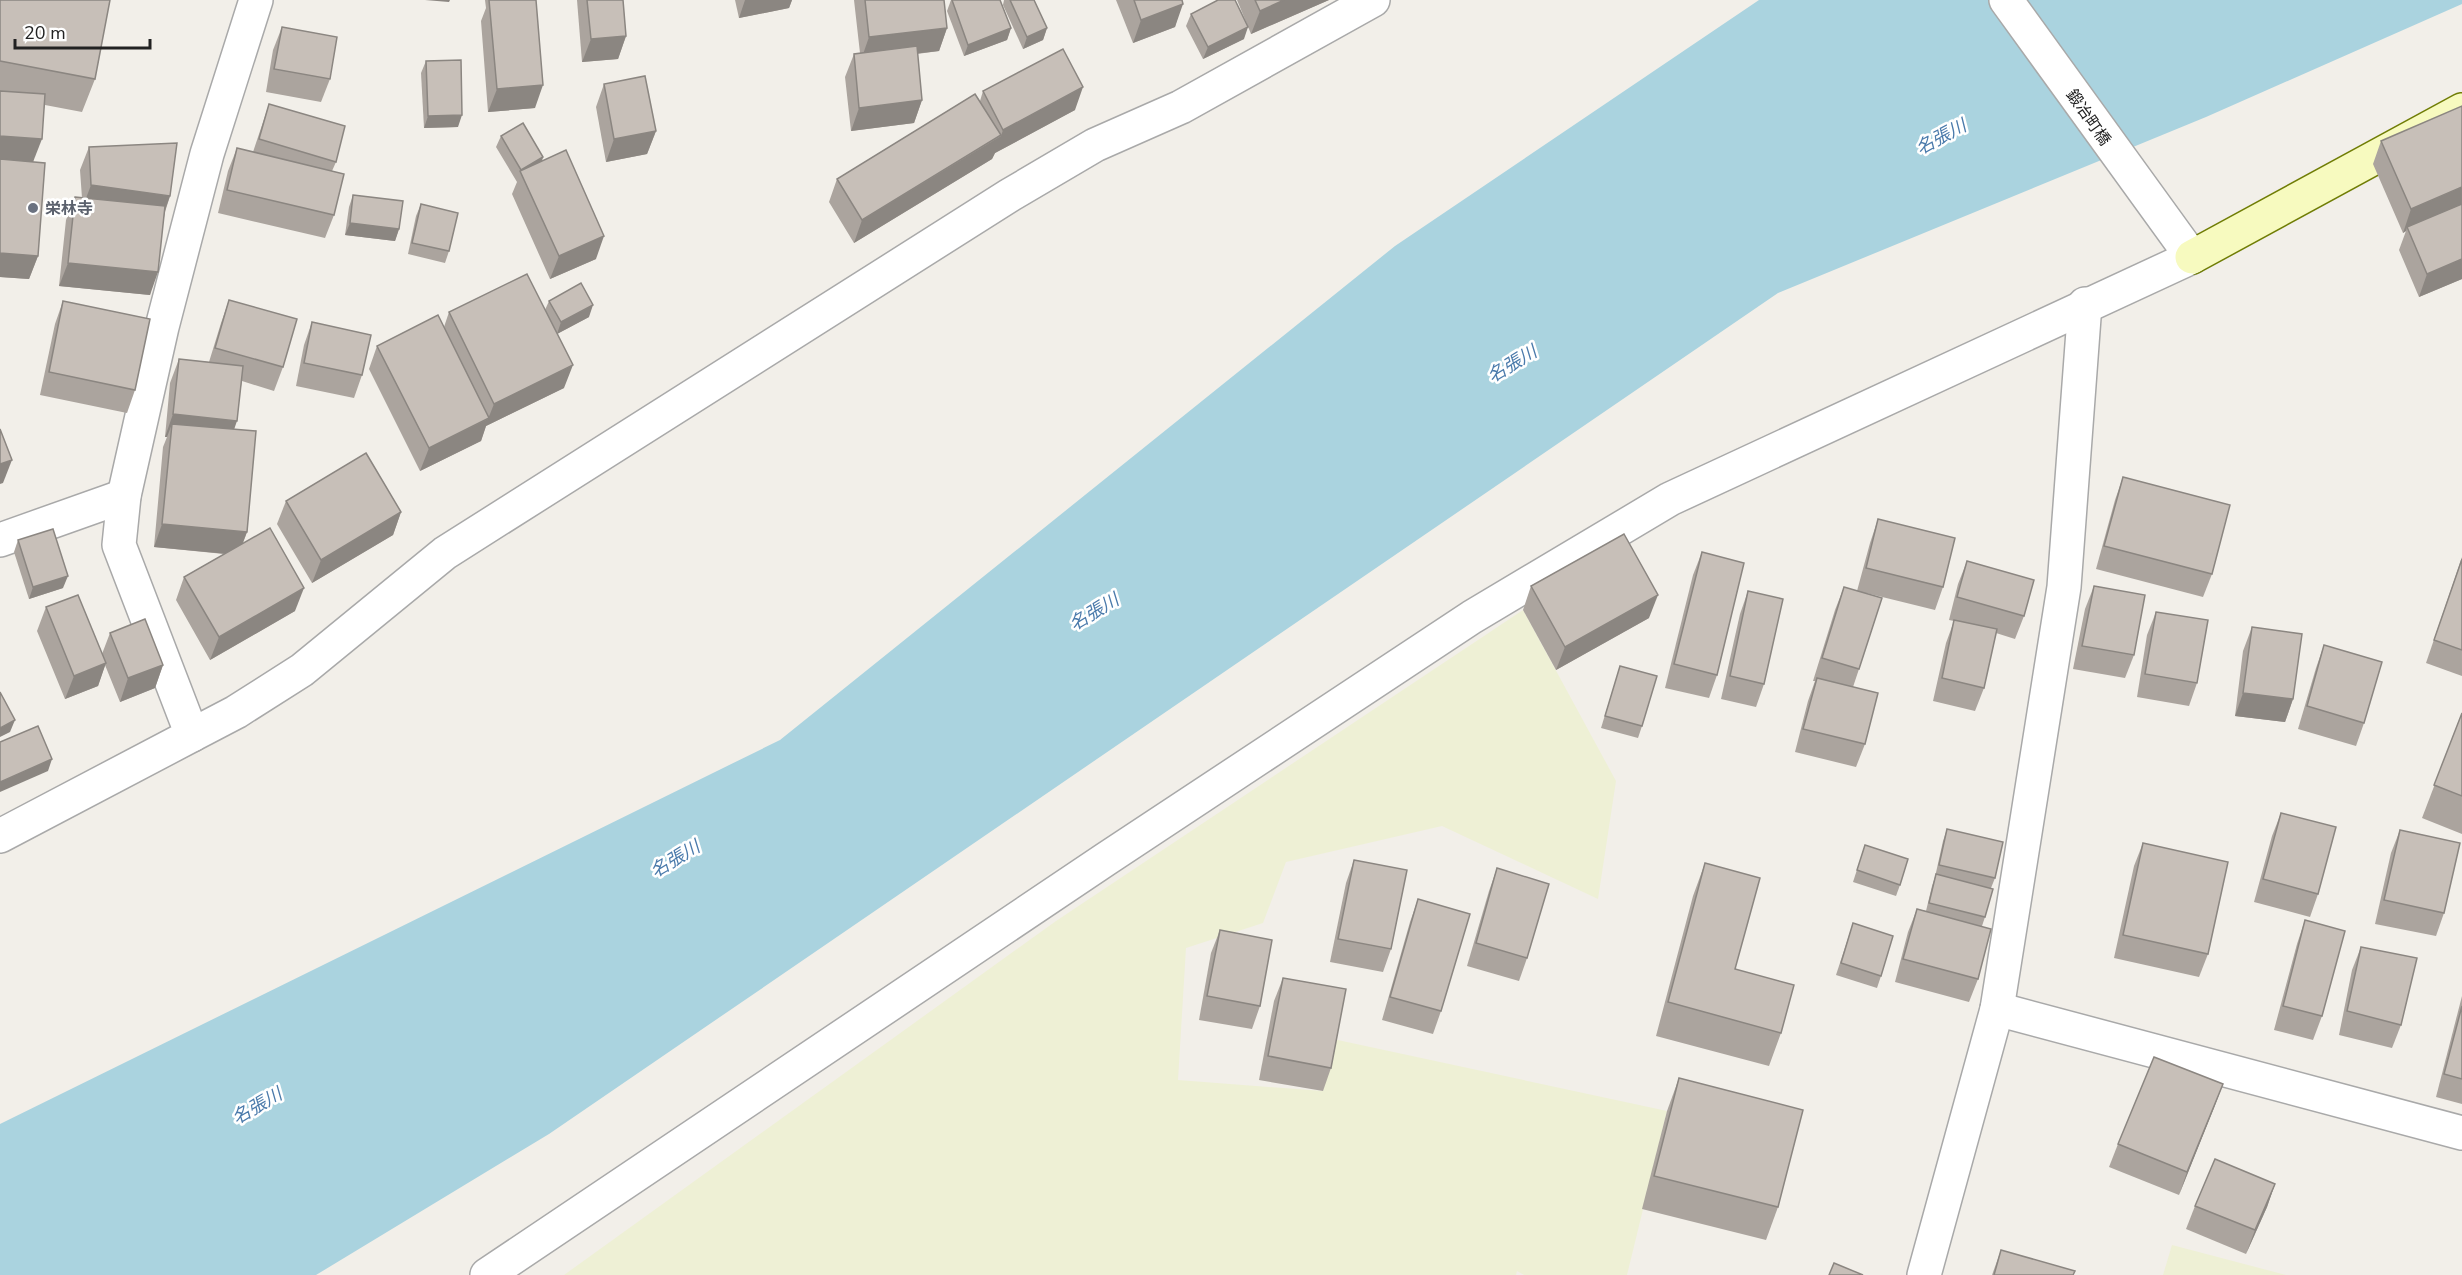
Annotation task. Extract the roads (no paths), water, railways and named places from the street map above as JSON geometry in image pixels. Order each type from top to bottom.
[{"type":"street","points":[[192,735],[119,545],[124,496],[162,327],[207,154],[256,0]]},
{"type":"street","points":[[0,836],[236,712],[302,670],[445,554],[1010,195],[1095,145],[1181,107],[1373,0]]},
{"type":"street","name":"鍛冶町橋","points":[[2006,0],[2182,245]]},
{"type":"street","points":[[487,1275],[1472,616],[1670,499],[2085,304],[2182,245],[2462,110]]},
{"type":"street","points":[[1924,1275],[1997,1009],[2064,587],[2085,304]]},
{"type":"street","points":[[0,540],[124,496]]},
{"type":"street","points":[[1997,1009],[2462,1132]]},
{"type":"water","name":"名張川","points":[[1759,0],[2462,0],[2462,4],[2206,117],[1778,293],[549,1134],[316,1275],[0,1275],[0,1124],[780,740],[1395,246]]},
{"type":"place","name":"栄林寺","points":[[33,208]]}]
